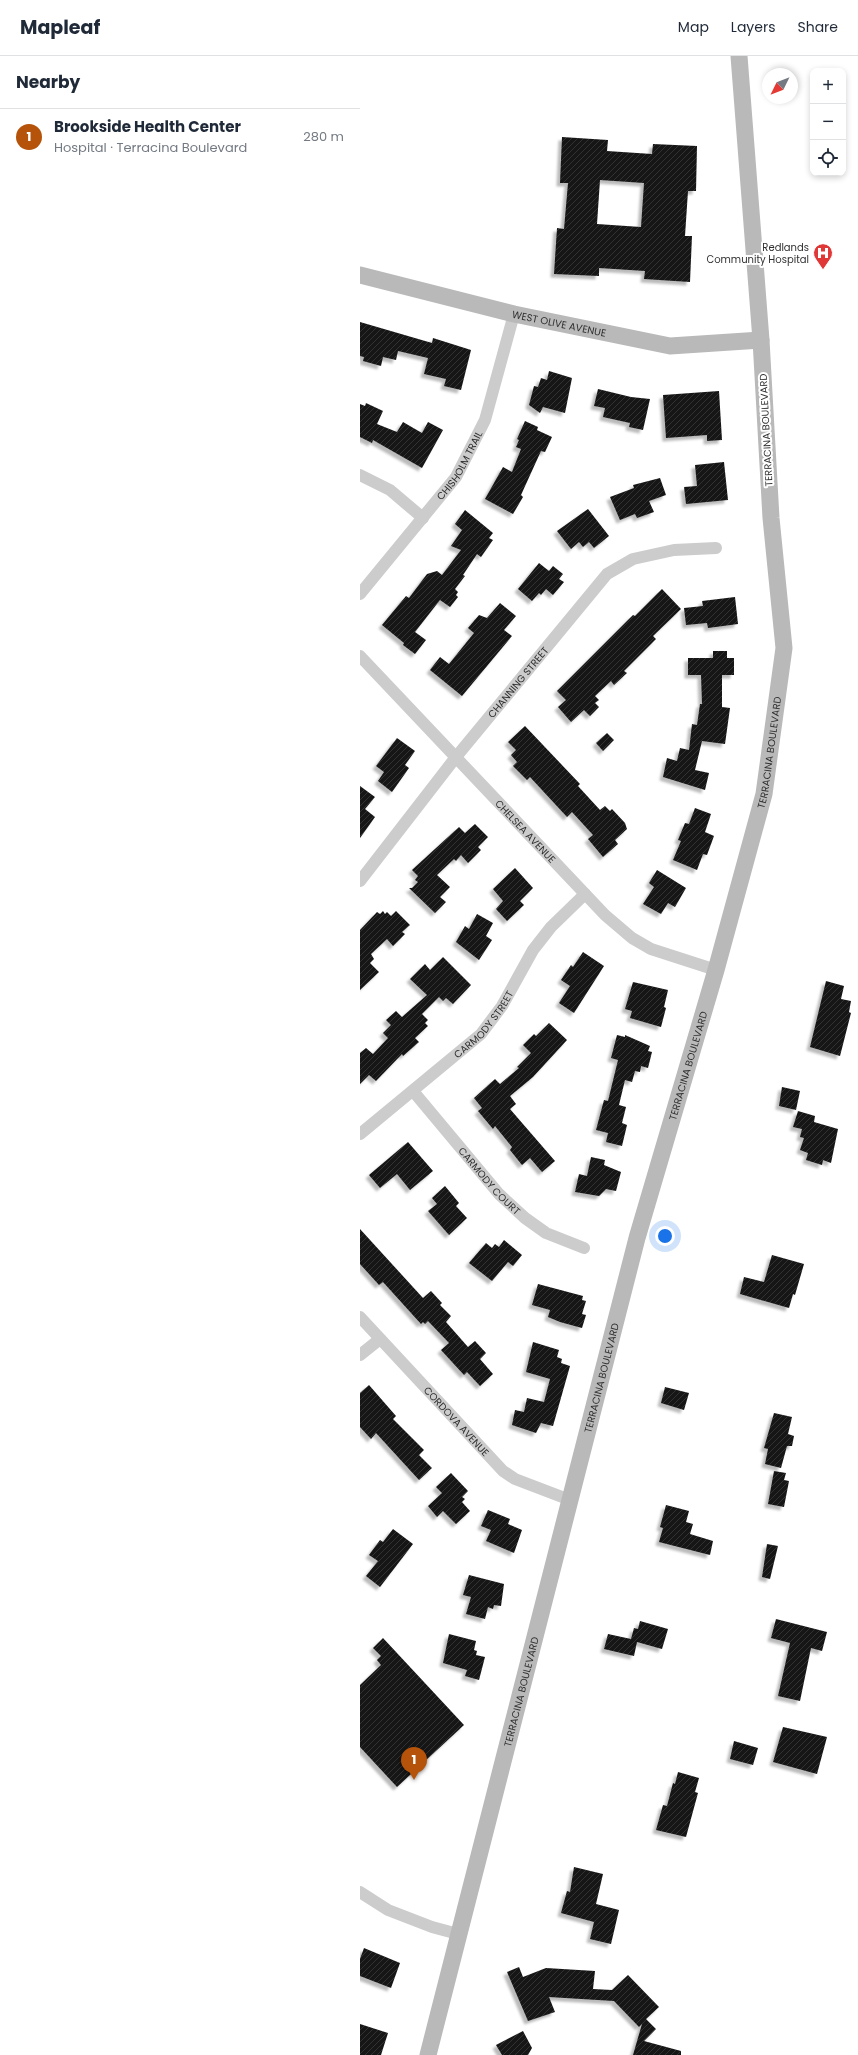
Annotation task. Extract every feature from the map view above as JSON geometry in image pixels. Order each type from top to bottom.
[{"type":"main road","name":"TERRACINA BOULEVARD","points":[[428,2055],[637,1238],[716,970],[764,794],[784,648],[772,518],[761,340],[739,56]]},
{"type":"main road","name":"WEST OLIVE AVENUE","points":[[360,275],[514,314],[670,346],[761,340]]},
{"type":"street","name":"CHISHOLM TRAIL","points":[[360,594],[456,477],[485,420],[514,314]]},
{"type":"street","points":[[360,475],[390,490],[423,518]]},
{"type":"street","name":"CHANNING STREET","points":[[360,881],[456,757],[607,574],[633,559],[674,550],[716,548]]},
{"type":"street","name":"CHELSEA AVENUE","points":[[360,656],[610,919],[644,946],[716,970]]},
{"type":"street","name":"CARMODY STREET","points":[[360,1134],[481,1034],[502,1006],[533,950],[551,927],[585,894]]},
{"type":"street","name":"CARMODY COURT","points":[[412,1091],[499,1194],[525,1218],[546,1233],[584,1248]]},
{"type":"street","name":"CORDOVA AVENUE","points":[[360,1317],[503,1471],[515,1479],[570,1500]]},
{"type":"street","points":[[360,1355],[380,1339]]},
{"type":"street","points":[[360,1892],[388,1910],[458,1934]]},
{"type":"building","points":[[562,137],[608,140],[607,151],[652,154],[653,144],[697,146],[696,191],[688,191],[685,236],[692,236],[690,282],[644,279],[645,271],[599,268],[599,276],[554,274],[557,228],[564,229],[568,183],[560,183]],"holes":[[[600,180],[644,183],[641,227],[597,224]]]},
{"type":"building","points":[[360,322],[432,343],[433,338],[471,350],[461,390],[444,386],[446,379],[424,374],[428,358],[398,351],[396,360],[383,357],[381,366],[363,361],[364,357],[360,356]]},
{"type":"building","points":[[549,371],[572,378],[565,413],[543,407],[540,413],[529,405],[534,386],[538,387],[541,378],[547,380]]},
{"type":"building","points":[[598,389],[631,397],[650,399],[643,430],[629,427],[630,423],[603,417],[605,408],[594,406]]},
{"type":"building","points":[[719,391],[722,440],[707,441],[707,435],[666,438],[663,395]]},
{"type":"building","points":[[366,403],[383,411],[377,424],[397,432],[403,422],[422,433],[428,422],[443,430],[422,468],[373,440],[372,443],[360,437],[360,404],[365,406]]},
{"type":"building","points":[[525,421],[538,427],[537,430],[552,437],[545,452],[541,451],[521,495],[523,497],[513,514],[485,499],[503,467],[512,472],[521,449],[516,447],[519,440],[517,439]]},
{"type":"building","points":[[724,462],[728,500],[686,504],[684,487],[697,486],[695,465]]},
{"type":"building","points":[[660,478],[666,495],[649,501],[654,512],[637,518],[635,514],[620,520],[610,497],[634,488],[633,485]]},
{"type":"building","points":[[588,509],[609,536],[594,548],[589,542],[583,547],[579,542],[571,549],[557,531]]},
{"type":"building","points":[[465,510],[493,533],[489,538],[493,540],[481,557],[477,554],[463,575],[465,576],[455,589],[458,592],[456,595],[458,597],[450,607],[440,600],[415,632],[426,640],[415,654],[382,625],[406,596],[409,598],[427,574],[437,571],[442,575],[461,550],[451,546],[462,530],[455,524]]},
{"type":"building","points":[[539,563],[549,571],[553,566],[563,574],[559,579],[564,582],[553,595],[546,589],[541,595],[539,593],[532,601],[518,589]]},
{"type":"building","points":[[662,589],[681,609],[653,636],[656,639],[624,671],[627,673],[614,685],[611,681],[595,696],[599,700],[595,703],[599,707],[590,716],[584,710],[571,722],[558,707],[566,700],[557,691],[633,615],[635,616]]},
{"type":"building","points":[[735,597],[738,624],[708,628],[707,623],[686,625],[684,608],[703,606],[702,601]]},
{"type":"building","points":[[500,603],[516,616],[504,630],[512,636],[462,696],[430,670],[440,657],[449,664],[474,633],[468,628],[479,615],[487,618]]},
{"type":"building","points":[[713,651],[727,651],[727,658],[734,658],[734,675],[722,675],[722,707],[730,708],[725,744],[702,741],[695,770],[709,773],[705,790],[663,777],[667,758],[677,761],[680,748],[689,750],[692,724],[697,725],[700,704],[702,704],[701,675],[688,675],[688,658],[713,658]]},
{"type":"building","points":[[525,726],[580,784],[578,786],[600,810],[605,806],[610,811],[612,809],[625,823],[627,829],[615,840],[618,844],[603,857],[588,839],[593,835],[572,812],[567,817],[530,777],[527,780],[513,766],[517,762],[511,755],[516,750],[508,742]]},
{"type":"building","points":[[607,733],[614,740],[603,751],[596,743]]},
{"type":"building","points":[[397,738],[415,751],[405,765],[409,768],[392,792],[378,781],[384,772],[376,766]]},
{"type":"building","points":[[360,786],[375,797],[365,809],[375,817],[360,838]]},
{"type":"building","points":[[695,808],[711,814],[705,832],[714,836],[707,855],[703,854],[697,870],[673,860],[681,841],[678,840],[685,823],[689,824]]},
{"type":"building","points":[[475,824],[488,837],[478,847],[481,850],[468,863],[461,855],[456,861],[454,859],[437,875],[450,887],[440,897],[446,902],[435,913],[409,888],[412,888],[418,882],[415,880],[418,876],[412,870],[459,827],[465,833]]},
{"type":"building","points":[[515,868],[533,888],[520,901],[524,905],[507,921],[496,909],[503,901],[493,889]]},
{"type":"building","points":[[657,870],[686,888],[675,907],[668,903],[661,914],[643,904],[654,887],[649,883]]},
{"type":"building","points":[[383,911],[385,914],[387,912],[391,916],[396,911],[410,925],[402,932],[405,934],[393,946],[387,939],[371,954],[374,959],[370,963],[379,972],[360,990],[360,930],[377,912],[380,914]]},
{"type":"building","points":[[477,914],[493,923],[486,936],[492,940],[479,960],[456,942],[465,926],[469,929]]},
{"type":"building","points":[[583,952],[604,966],[574,1013],[559,1003],[570,986],[561,980],[571,965],[573,967]]},
{"type":"building","points":[[443,957],[471,985],[453,1004],[446,998],[443,1001],[439,997],[422,1014],[428,1020],[425,1023],[428,1026],[415,1038],[419,1042],[403,1056],[402,1054],[376,1081],[369,1075],[360,1084],[360,1053],[366,1048],[373,1054],[388,1038],[383,1033],[391,1025],[386,1020],[396,1011],[402,1017],[427,995],[410,979],[425,964],[430,970]]},
{"type":"building","points":[[826,981],[844,986],[841,999],[851,1001],[849,1012],[851,1013],[840,1056],[810,1047]]},
{"type":"building","points":[[633,982],[668,990],[664,1007],[666,1008],[661,1027],[630,1018],[632,1011],[625,1009]]},
{"type":"building","points":[[549,1023],[567,1040],[533,1077],[510,1096],[516,1104],[510,1109],[555,1161],[542,1172],[530,1158],[522,1165],[510,1150],[512,1147],[495,1126],[493,1129],[478,1111],[482,1108],[474,1098],[495,1079],[500,1084],[519,1068],[517,1067],[531,1053],[523,1045],[534,1034],[536,1036]]},
{"type":"building","points":[[617,1035],[625,1037],[625,1035],[650,1046],[648,1051],[652,1052],[648,1068],[641,1066],[640,1072],[635,1071],[632,1082],[625,1080],[619,1105],[626,1107],[622,1123],[627,1125],[622,1146],[606,1142],[608,1133],[596,1130],[604,1100],[608,1101],[618,1060],[611,1058]]},
{"type":"building","points":[[782,1087],[800,1091],[796,1110],[779,1106]]},
{"type":"building","points":[[798,1111],[815,1116],[814,1122],[838,1129],[831,1163],[823,1160],[822,1165],[806,1160],[808,1153],[800,1150],[804,1138],[800,1137],[802,1129],[793,1127]]},
{"type":"building","points":[[408,1142],[433,1171],[410,1190],[397,1174],[380,1188],[369,1175]]},
{"type":"building","points":[[591,1157],[605,1160],[604,1165],[621,1172],[616,1191],[606,1189],[599,1196],[575,1192],[579,1174],[587,1176]]},
{"type":"building","points":[[445,1186],[459,1203],[456,1206],[467,1218],[449,1235],[428,1211],[437,1204],[432,1198]]},
{"type":"building","points":[[360,1229],[423,1298],[431,1291],[442,1303],[440,1305],[451,1316],[446,1322],[468,1347],[475,1341],[486,1353],[480,1359],[493,1374],[480,1386],[467,1372],[464,1375],[441,1350],[449,1343],[428,1321],[425,1324],[423,1322],[421,1324],[383,1282],[379,1285],[360,1264]]},
{"type":"building","points":[[504,1240],[522,1255],[513,1266],[508,1262],[492,1281],[469,1263],[486,1243],[492,1248],[495,1244],[499,1247]]},
{"type":"building","points":[[772,1255],[804,1264],[795,1295],[793,1294],[789,1308],[740,1294],[744,1277],[764,1282]]},
{"type":"building","points":[[538,1284],[583,1296],[582,1300],[586,1301],[582,1314],[586,1315],[582,1328],[548,1317],[550,1310],[532,1305]]},
{"type":"building","points":[[533,1342],[559,1350],[557,1357],[562,1359],[561,1363],[570,1366],[553,1426],[541,1423],[536,1433],[512,1425],[515,1410],[524,1412],[527,1398],[544,1402],[550,1379],[526,1372]]},
{"type":"building","points":[[369,1385],[396,1416],[393,1419],[424,1450],[419,1455],[432,1468],[419,1480],[376,1433],[371,1439],[360,1427],[360,1393]]},
{"type":"building","points":[[665,1387],[689,1393],[684,1410],[661,1403]]},
{"type":"building","points":[[774,1413],[792,1417],[788,1434],[794,1436],[792,1446],[787,1446],[781,1468],[765,1464],[768,1449],[764,1448]]},
{"type":"building","points":[[774,1471],[786,1473],[784,1480],[789,1481],[784,1507],[768,1504]]},
{"type":"building","points":[[451,1473],[468,1491],[462,1497],[465,1499],[462,1502],[470,1511],[456,1524],[443,1511],[437,1517],[428,1506],[442,1493],[436,1487]]},
{"type":"building","points":[[666,1505],[689,1511],[686,1522],[693,1524],[690,1534],[713,1541],[710,1555],[659,1542],[663,1528],[660,1527]]},
{"type":"building","points":[[488,1510],[510,1519],[508,1524],[522,1530],[514,1553],[486,1541],[491,1530],[481,1526]]},
{"type":"building","points":[[393,1529],[413,1544],[380,1587],[366,1576],[378,1561],[369,1555],[380,1540],[383,1542]]},
{"type":"building","points":[[767,1544],[778,1546],[770,1579],[762,1577]]},
{"type":"building","points":[[469,1575],[504,1584],[501,1606],[494,1605],[493,1609],[488,1607],[485,1619],[466,1614],[471,1597],[463,1595]]},
{"type":"building","points":[[776,1619],[827,1632],[822,1651],[811,1648],[800,1701],[778,1696],[790,1643],[771,1638]]},
{"type":"building","points":[[640,1621],[668,1629],[662,1649],[637,1642],[634,1656],[604,1649],[608,1634],[631,1639],[634,1628],[638,1629]]},
{"type":"building","points":[[449,1634],[476,1641],[474,1650],[477,1651],[476,1655],[485,1657],[479,1680],[465,1676],[467,1670],[443,1663]]},
{"type":"building","points":[[383,1638],[464,1725],[397,1787],[360,1747],[360,1685],[381,1665],[377,1660],[381,1656],[373,1648]]},
{"type":"building","points":[[783,1727],[827,1737],[817,1774],[773,1762]]},
{"type":"building","points":[[734,1741],[758,1748],[753,1765],[730,1759]]},
{"type":"building","points":[[678,1772],[699,1778],[695,1792],[698,1793],[686,1837],[656,1830],[663,1805],[667,1806],[673,1783],[675,1784]]},
{"type":"building","points":[[574,1867],[603,1874],[596,1904],[619,1910],[611,1944],[590,1939],[594,1922],[561,1913],[567,1891],[570,1892]]},
{"type":"building","points":[[364,1948],[400,1963],[391,1988],[360,1976],[360,1959]]},
{"type":"building","points":[[519,1967],[523,1977],[546,1968],[595,1971],[593,1989],[612,1990],[628,1975],[659,2007],[646,2019],[656,2029],[644,2041],[681,2051],[681,2055],[633,2055],[642,2024],[639,2027],[614,2001],[549,1997],[555,2012],[528,2021],[507,1972]]},
{"type":"building","points":[[360,2024],[388,2033],[381,2055],[360,2055]]},
{"type":"building","points":[[523,2031],[532,2048],[528,2055],[502,2055],[496,2045]]},
{"type":"place","name":"Redlands Community Hospital","points":[[823,270]]},
{"type":"place","name":"Brookside Health Center","points":[[414,1780]]}]
